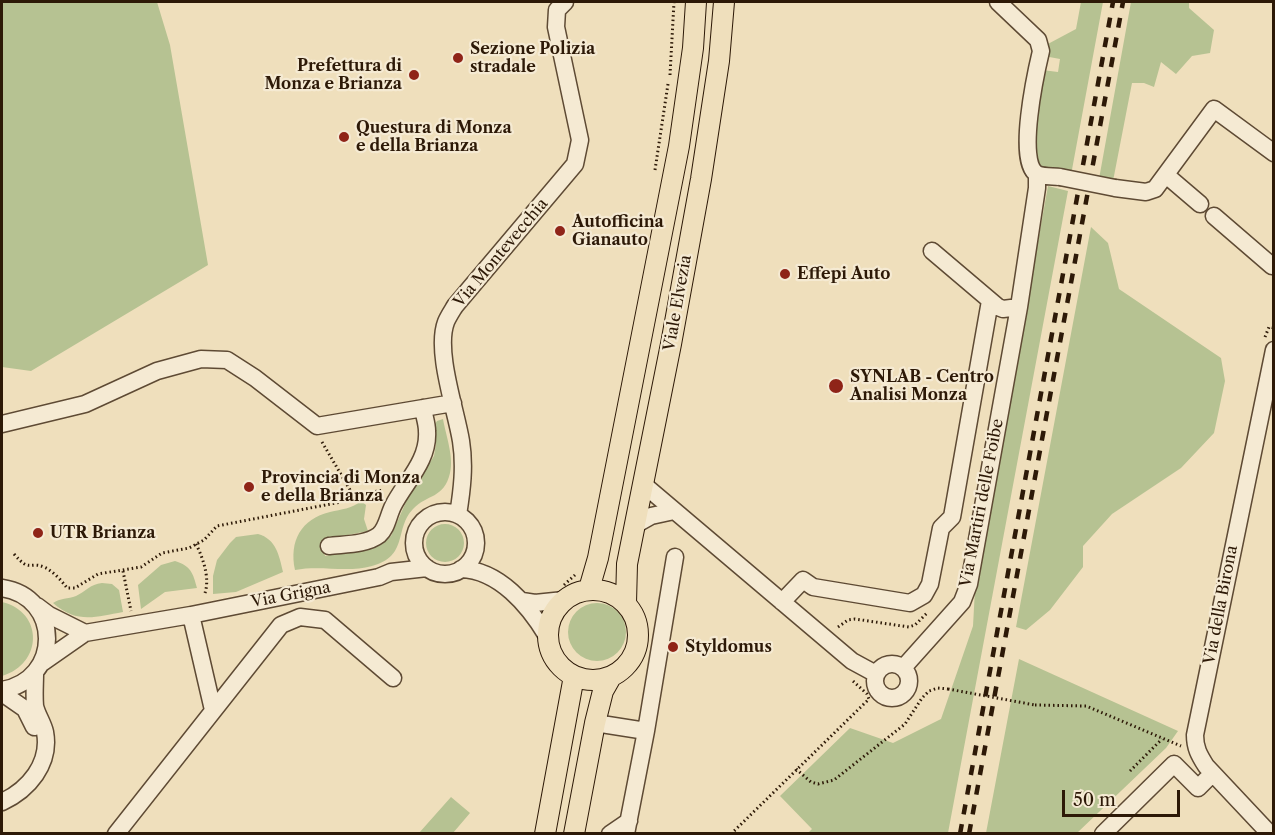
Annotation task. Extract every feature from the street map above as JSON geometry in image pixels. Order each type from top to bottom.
[{"type":"main road","name":"Viale Elvezia","points":[[589,589],[601,546],[679,146],[693,48],[696,2]]},
{"type":"main road","name":"Viale Elvezia","points":[[574,834],[603,691],[611,677],[623,669],[632,658],[638,644],[638,630],[634,616],[626,603],[627,564],[674,332],[701,179],[719,61],[724,2]]},
{"type":"main road","points":[[544,834],[566,676],[564,669],[555,660],[545,641],[552,616],[560,595],[589,589],[609,593],[626,603]]},
{"type":"main road","points":[[566,676],[586,680],[611,677]]},
{"type":"street","name":"Via Montevecchia","points":[[458,515],[464,470],[461,442],[445,365],[443,343],[445,323],[455,306],[575,164],[580,140],[556,27],[557,10],[565,2]]},
{"type":"street","points":[[998,2],[1038,40],[1041,51],[1027,140],[1031,168],[1038,174],[1146,192],[1155,189],[1214,109],[1274,153]]},
{"type":"street","name":"Via Martiri delle Foibe","points":[[903,668],[962,602],[969,584],[1019,307],[1038,174]]},
{"type":"street","points":[[1166,175],[1200,204]]},
{"type":"street","points":[[1214,216],[1272,266]]},
{"type":"street","points":[[932,251],[990,301],[1003,309],[1019,307]]},
{"type":"street","points":[[782,602],[803,580],[813,587],[910,603],[924,595],[930,584],[941,528],[952,517],[990,301]]},
{"type":"street","name":"Via della Birona","points":[[1190,750],[1196,735],[1274,350]]},
{"type":"street","points":[[2,424],[85,404],[157,371],[201,359],[227,360],[255,378],[317,426],[453,403]]},
{"type":"street","points":[[329,546],[370,540],[384,529],[403,488],[418,468],[426,448],[427,431],[423,408]]},
{"type":"street","points":[[643,484],[852,661],[876,674]]},
{"type":"street","points":[[635,525],[651,516],[674,511]]},
{"type":"street","points":[[488,575],[476,548],[472,528],[466,520],[448,512],[438,513],[422,522],[414,540],[415,550],[427,568],[444,573],[461,569],[479,571],[488,575],[522,601],[531,612],[545,641]]},
{"type":"street","points":[[461,569],[468,564],[476,548]]},
{"type":"street","name":"Via Grigna","points":[[391,572],[415,550]]},
{"type":"street","points":[[610,834],[628,827],[675,557]]},
{"type":"street","name":"Via Grigna","points":[[2,691],[19,685],[85,633],[191,615],[379,577],[391,572],[427,568]]},
{"type":"street","points":[[2,588],[16,592],[49,615],[85,633]]},
{"type":"street","points":[[522,601],[535,603],[560,595]]},
{"type":"street","points":[[2,802],[18,793],[33,780],[40,768],[44,753],[45,734],[35,703],[38,668],[47,649],[46,628],[41,614],[32,602]]},
{"type":"street","points":[[191,615],[213,710]]},
{"type":"street","points":[[116,834],[280,625],[300,617],[326,620],[393,678]]},
{"type":"street","points":[[896,664],[908,675],[908,686],[897,698],[885,697],[880,694],[874,684],[876,674],[885,665],[896,664]]},
{"type":"street","points":[[2,691],[29,715],[44,753]]},
{"type":"street","points":[[595,723],[646,731]]},
{"type":"street","points":[[1190,750],[1270,834]]},
{"type":"street","points":[[1103,834],[1174,764],[1198,788],[1212,774]]},
{"type":"path","points":[[654,172],[670,76],[674,2]]},
{"type":"path","points":[[317,426],[321,441],[353,495]]},
{"type":"path","points":[[14,554],[23,564],[48,569],[67,588],[75,588],[98,574],[141,567],[162,554],[189,548],[204,540],[217,526],[341,501],[353,495],[403,488]]},
{"type":"path","points":[[196,544],[204,560],[207,588],[205,593]]},
{"type":"path","points":[[123,570],[132,613]]},
{"type":"path","points":[[560,595],[578,572]]},
{"type":"path","points":[[545,641],[566,676]]},
{"type":"path","points":[[796,769],[811,782],[818,784],[834,780],[905,724],[922,698],[929,691],[938,688],[1035,705],[1086,706],[1190,750]]},
{"type":"path","points":[[731,834],[869,699],[864,690]]},
{"type":"path","points":[[1130,771],[1162,739]]},
{"type":"green space","points":[[2,2],[157,2],[170,45],[208,265],[31,371],[2,367]]},
{"type":"green space","points":[[1081,2],[1103,2],[1071,175],[1037,165],[1032,149],[1042,70],[1058,72],[1060,59],[1044,56],[1046,45],[1076,29]]},
{"type":"green space","points":[[1131,2],[1189,2],[1189,8],[1214,30],[1210,53],[1192,56],[1176,74],[1161,62],[1154,87],[1144,83],[1132,83],[1113,181],[1099,179]]},
{"type":"green space","points":[[1048,186],[1068,191],[948,833],[808,833],[812,829],[780,796],[850,728],[893,743],[941,719],[973,626],[975,589]]},
{"type":"green space","points":[[1091,227],[1108,243],[1119,289],[1221,358],[1225,381],[1214,433],[1181,468],[1112,514],[1083,546],[1083,567],[1050,610],[1026,630],[1016,627]]},
{"type":"green space","points":[[443,419],[451,460],[447,481],[439,492],[418,504],[407,517],[396,549],[391,556],[384,562],[363,568],[295,570],[294,550],[299,533],[311,520],[320,515],[350,507],[361,501],[366,505],[364,519],[368,531],[322,540],[325,556],[381,545],[391,536],[409,495],[434,456],[435,424]]},
{"type":"green space","points":[[445,524],[458,530],[464,543],[458,556],[445,562],[432,556],[426,543],[432,530]]},
{"type":"green space","points":[[258,534],[273,544],[283,572],[236,592],[213,594],[213,576],[217,560],[236,537]]},
{"type":"green space","points":[[175,561],[185,565],[191,571],[197,588],[165,592],[141,609],[138,585],[161,565]]},
{"type":"green space","points":[[102,583],[112,584],[119,590],[123,612],[95,617],[78,616],[62,610],[53,603],[76,596],[91,586]]},
{"type":"green space","points":[[2,602],[16,608],[25,616],[31,627],[33,638],[31,650],[25,661],[15,670],[2,676]]},
{"type":"green space","points":[[597,603],[608,605],[621,616],[626,632],[624,643],[613,656],[597,661],[586,659],[573,648],[568,632],[570,621],[581,608]]},
{"type":"green space","points":[[1019,659],[1178,731],[1166,748],[1077,833],[986,833]]},
{"type":"green space","points":[[451,797],[470,813],[453,833],[419,833]]},
{"type":"railway","points":[[960,834],[1113,2]]},
{"type":"railway","points":[[969,834],[1123,2]]},
{"type":"place","name":"Sezione Polizia stradale","points":[[458,58]]},
{"type":"place","name":"Prefettura di Monza e Brianza","points":[[414,75]]},
{"type":"place","name":"Questura di Monza e della Brianza","points":[[344,137]]},
{"type":"place","name":"Autofficina Gianauto","points":[[560,231]]},
{"type":"place","name":"Effepi Auto","points":[[785,274]]},
{"type":"place","name":"SYNLAB - Centro Analisi Monza","points":[[836,386]]},
{"type":"place","name":"Provincia di Monza e della Brianza","points":[[249,487]]},
{"type":"place","name":"UTR Brianza","points":[[38,533]]},
{"type":"place","name":"Styldomus","points":[[673,647]]}]
